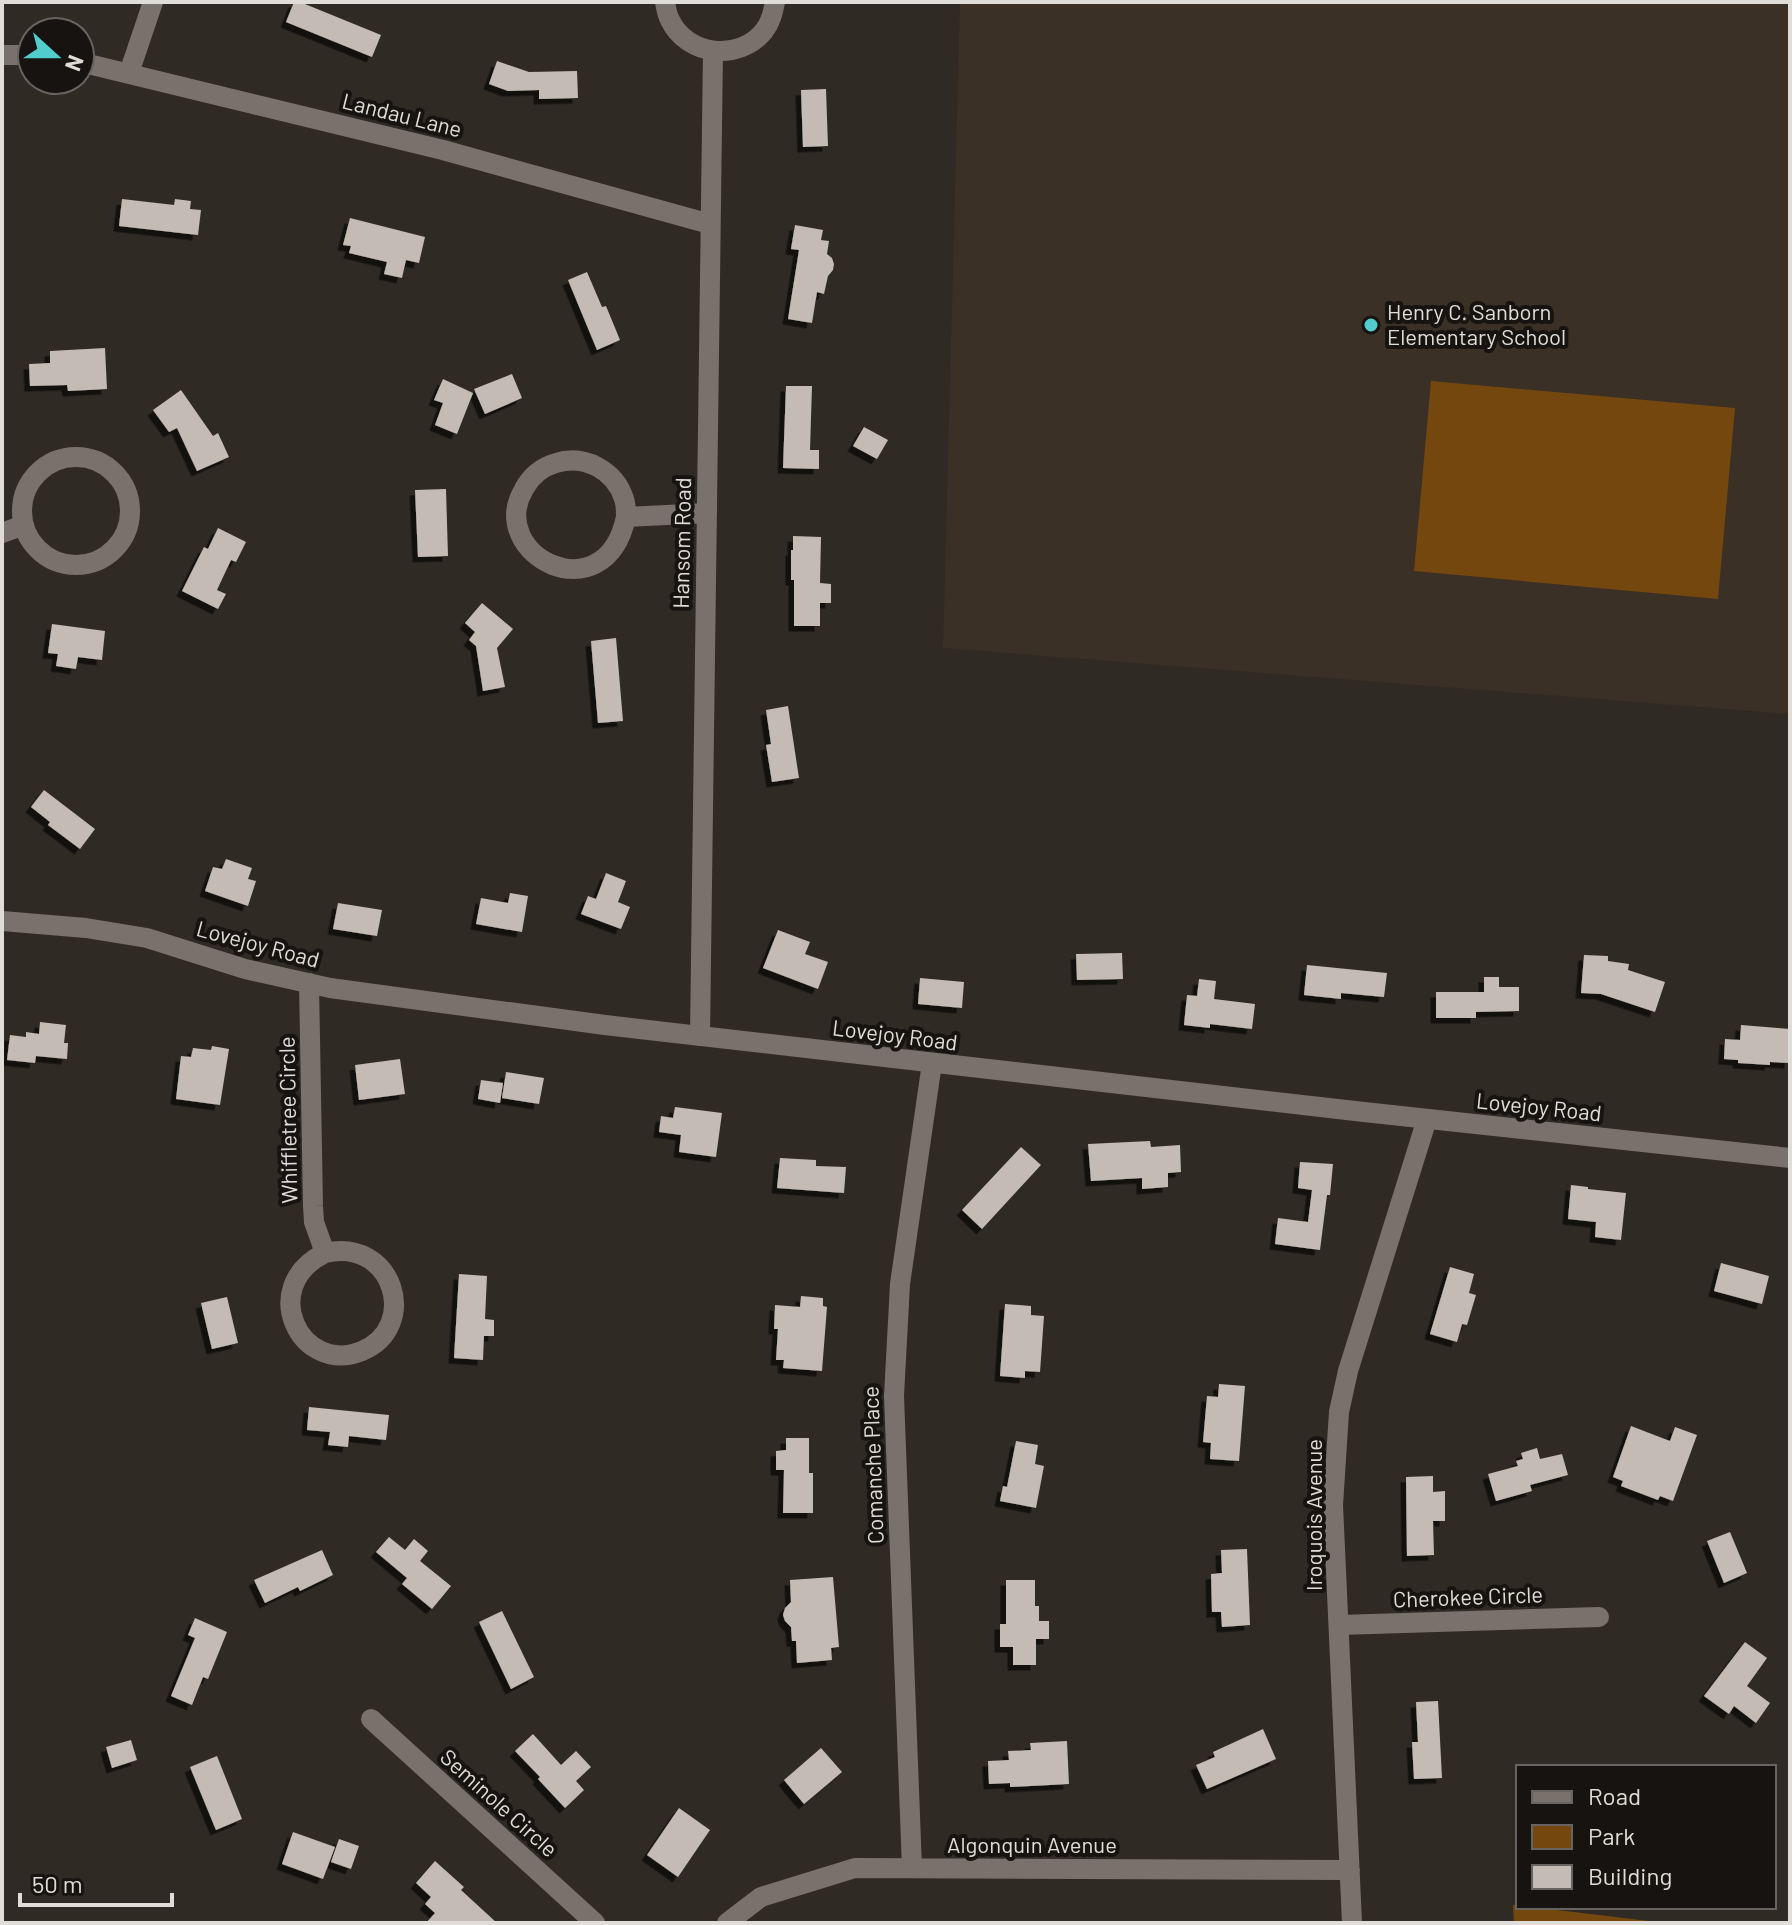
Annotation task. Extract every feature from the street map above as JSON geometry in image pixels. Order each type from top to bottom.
[{"type":"street","points":[[129,73],[153,2]]},
{"type":"street","points":[[665,2],[670,20],[680,35],[695,46],[713,51],[732,50],[749,44],[763,32],[772,16],[775,2]]},
{"type":"street","name":"Hansom Road","points":[[700,1036],[713,51]]},
{"type":"street","name":"Landau Lane","points":[[96,66],[443,150],[710,224]]},
{"type":"street","points":[[83,457],[100,462],[125,487],[130,504],[129,522],[122,539],[110,553],[86,564],[59,563],[43,554],[31,541],[24,525],[22,507],[26,490],[35,475],[49,464],[65,458],[83,457]]},
{"type":"street","points":[[565,460],[584,461],[602,468],[615,481],[624,498],[626,517],[623,534],[614,549],[602,560],[586,567],[569,569],[545,562],[526,545],[519,530],[517,511],[522,492],[532,477],[547,465],[565,460]]},
{"type":"street","points":[[626,517],[707,513]]},
{"type":"street","points":[[2,533],[24,525]]},
{"type":"street","name":"Lovejoy Road","points":[[2,921],[86,928],[147,938],[245,969],[337,989],[557,1019],[1790,1158]]},
{"type":"street","name":"Whiffletree Circle","points":[[309,983],[313,1206],[314,1222],[325,1253]]},
{"type":"street","name":"Comanche Place","points":[[912,1868],[894,1396],[900,1284],[932,1063]]},
{"type":"street","name":"Iroquois Avenue","points":[[1352,1923],[1333,1505],[1339,1412],[1348,1371],[1427,1119]]},
{"type":"street","points":[[356,1252],[375,1262],[388,1278],[394,1299],[391,1320],[380,1338],[363,1350],[339,1355],[316,1348],[293,1322],[290,1298],[297,1276],[325,1253],[356,1252]]},
{"type":"street","name":"Cherokee Circle","points":[[1339,1625],[1599,1617]]},
{"type":"street","name":"Seminole Circle","points":[[371,1719],[595,1923]]},
{"type":"street","name":"Algonquin Avenue","points":[[727,1923],[761,1897],[855,1868],[1350,1870]]},
{"type":"shaded area","name":"Henry C. Sanborn Elementary School","points":[[960,2],[1790,2],[1790,714],[943,648]]},
{"type":"green space","points":[[1431,381],[1735,408],[1718,599],[1414,571]]},
{"type":"green space","points":[[1513,1905],[1516,1909],[1549,1909],[1666,1923],[1514,1923]]},
{"type":"building","points":[[294,2],[381,35],[372,57],[286,22]]},
{"type":"building","points":[[497,61],[529,72],[577,71],[578,98],[539,99],[539,90],[508,91],[489,84]]},
{"type":"building","points":[[826,89],[828,146],[803,147],[801,90]]},
{"type":"building","points":[[122,199],[174,205],[175,199],[191,201],[190,209],[201,210],[198,235],[119,226]]},
{"type":"building","points":[[350,218],[425,237],[419,263],[406,260],[402,278],[384,274],[387,262],[349,253],[351,246],[343,245]]},
{"type":"building","points":[[795,225],[823,230],[821,240],[829,241],[827,254],[834,264],[824,294],[817,292],[812,323],[788,319],[799,250],[791,249]]},
{"type":"building","points":[[587,272],[620,340],[597,350],[568,280]]},
{"type":"building","points":[[105,348],[107,389],[68,391],[67,385],[30,386],[29,364],[50,363],[50,351]]},
{"type":"building","points":[[512,374],[522,398],[485,414],[474,389]]},
{"type":"building","points":[[443,379],[473,393],[457,434],[435,425],[443,403],[434,400]]},
{"type":"building","points":[[786,386],[812,386],[810,450],[819,450],[819,469],[783,468]]},
{"type":"building","points":[[181,390],[213,436],[218,433],[229,457],[197,471],[177,428],[169,432],[153,410]]},
{"type":"building","points":[[864,427],[888,440],[877,459],[853,446]]},
{"type":"building","points":[[446,489],[448,556],[418,557],[415,490]]},
{"type":"building","points":[[218,528],[246,542],[236,562],[231,560],[217,590],[226,594],[218,609],[182,591],[204,547],[208,549]]},
{"type":"building","points":[[793,536],[821,537],[820,583],[831,584],[831,603],[820,603],[820,626],[794,626],[794,580],[791,580]]},
{"type":"building","points":[[482,603],[513,629],[497,648],[505,687],[483,691],[476,646],[469,640],[475,632],[465,623]]},
{"type":"building","points":[[52,624],[105,631],[102,660],[78,657],[76,669],[56,666],[58,654],[48,653]]},
{"type":"building","points":[[616,638],[623,721],[598,723],[591,641]]},
{"type":"building","points":[[788,706],[799,778],[772,782],[766,745],[771,744],[766,710]]},
{"type":"building","points":[[44,790],[95,829],[80,849],[48,825],[50,822],[31,807]]},
{"type":"building","points":[[226,859],[252,868],[248,879],[256,881],[248,906],[205,891],[213,867],[222,869]]},
{"type":"building","points":[[606,873],[626,881],[618,902],[630,907],[621,929],[581,914],[588,896],[596,899]]},
{"type":"building","points":[[510,893],[528,896],[522,932],[476,924],[481,898],[508,903]]},
{"type":"building","points":[[338,903],[382,910],[377,936],[333,929]]},
{"type":"building","points":[[778,930],[810,942],[805,954],[828,962],[818,989],[763,968]]},
{"type":"building","points":[[1122,953],[1123,979],[1077,980],[1076,954]]},
{"type":"building","points":[[1584,955],[1608,956],[1608,961],[1629,964],[1628,970],[1665,982],[1655,1012],[1601,994],[1581,993]]},
{"type":"building","points":[[1307,965],[1387,973],[1384,997],[1341,993],[1341,999],[1304,995]]},
{"type":"building","points":[[1484,977],[1499,977],[1499,987],[1519,987],[1519,1011],[1476,1012],[1476,1018],[1436,1018],[1436,992],[1484,992]]},
{"type":"building","points":[[920,978],[964,982],[962,1008],[918,1004]]},
{"type":"building","points":[[1199,979],[1216,981],[1214,999],[1255,1004],[1252,1029],[1210,1024],[1210,1028],[1184,1025],[1187,995],[1197,996]]},
{"type":"building","points":[[40,1022],[66,1025],[64,1043],[68,1043],[67,1059],[36,1056],[35,1063],[7,1060],[10,1035],[26,1037],[26,1032],[39,1034]]},
{"type":"building","points":[[1741,1025],[1790,1029],[1790,1063],[1770,1062],[1770,1065],[1724,1059],[1725,1039],[1740,1040]]},
{"type":"building","points":[[212,1046],[229,1049],[220,1105],[176,1099],[181,1056],[191,1057],[193,1048],[211,1050]]},
{"type":"building","points":[[400,1059],[405,1094],[359,1100],[355,1065]]},
{"type":"building","points":[[506,1072],[544,1078],[539,1104],[502,1098]]},
{"type":"building","points":[[481,1080],[503,1083],[500,1103],[478,1099]]},
{"type":"building","points":[[675,1107],[722,1113],[716,1157],[679,1152],[681,1135],[659,1132],[661,1116],[673,1118]]},
{"type":"building","points":[[1150,1141],[1151,1147],[1180,1145],[1181,1172],[1168,1173],[1168,1187],[1142,1189],[1142,1178],[1091,1181],[1088,1144]]},
{"type":"building","points":[[1021,1147],[1041,1165],[982,1229],[962,1210]]},
{"type":"building","points":[[780,1158],[816,1160],[816,1166],[846,1167],[844,1193],[777,1188]]},
{"type":"building","points":[[1300,1162],[1333,1164],[1320,1250],[1275,1244],[1278,1218],[1308,1222],[1312,1190],[1298,1188]]},
{"type":"building","points":[[1571,1185],[1626,1193],[1621,1240],[1595,1237],[1596,1222],[1568,1219]]},
{"type":"building","points":[[1721,1263],[1769,1276],[1762,1304],[1714,1291]]},
{"type":"building","points":[[1450,1267],[1474,1274],[1469,1293],[1476,1295],[1467,1325],[1462,1324],[1457,1342],[1430,1334]]},
{"type":"building","points":[[459,1274],[487,1276],[485,1319],[494,1320],[494,1336],[484,1336],[483,1360],[454,1358]]},
{"type":"building","points":[[801,1296],[823,1298],[823,1306],[827,1307],[822,1371],[783,1368],[784,1360],[776,1360],[778,1329],[774,1329],[775,1305],[800,1307]]},
{"type":"building","points":[[227,1297],[238,1343],[212,1349],[201,1303]]},
{"type":"building","points":[[1005,1304],[1031,1306],[1031,1315],[1044,1316],[1040,1372],[1025,1371],[1025,1378],[1000,1376]]},
{"type":"building","points":[[1219,1384],[1245,1386],[1239,1461],[1210,1459],[1211,1443],[1203,1442],[1207,1396],[1218,1397]]},
{"type":"building","points":[[309,1407],[389,1415],[386,1440],[349,1436],[348,1447],[328,1445],[330,1432],[307,1430]]},
{"type":"building","points":[[1631,1426],[1670,1441],[1675,1427],[1697,1435],[1673,1501],[1660,1496],[1658,1500],[1621,1486],[1623,1481],[1613,1477]]},
{"type":"building","points":[[786,1438],[809,1438],[813,1513],[783,1513],[784,1470],[776,1470],[776,1451],[786,1450]]},
{"type":"building","points":[[1016,1441],[1038,1445],[1035,1464],[1044,1466],[1036,1508],[1000,1501],[1003,1486],[1007,1487]]},
{"type":"building","points":[[1537,1448],[1540,1459],[1562,1454],[1568,1475],[1530,1485],[1532,1491],[1496,1501],[1488,1474],[1518,1466],[1516,1461],[1523,1459],[1521,1453]]},
{"type":"building","points":[[1433,1476],[1433,1492],[1445,1491],[1445,1521],[1433,1521],[1434,1555],[1407,1556],[1406,1477]]},
{"type":"building","points":[[1730,1532],[1747,1573],[1724,1583],[1707,1541]]},
{"type":"building","points":[[389,1537],[405,1550],[414,1539],[428,1551],[420,1561],[451,1586],[432,1609],[402,1584],[407,1578],[376,1552]]},
{"type":"building","points":[[1247,1549],[1250,1625],[1222,1627],[1221,1612],[1212,1612],[1211,1574],[1222,1573],[1221,1550]]},
{"type":"building","points":[[322,1550],[333,1575],[265,1603],[254,1580]]},
{"type":"building","points":[[833,1577],[839,1647],[831,1648],[832,1660],[797,1663],[796,1641],[792,1641],[791,1627],[783,1615],[791,1602],[790,1580]]},
{"type":"building","points":[[1006,1580],[1035,1580],[1035,1606],[1039,1606],[1039,1621],[1049,1621],[1049,1639],[1036,1639],[1036,1665],[1013,1665],[1013,1647],[1000,1647],[1000,1624],[1006,1624]]},
{"type":"building","points":[[502,1611],[534,1677],[511,1689],[479,1622]]},
{"type":"building","points":[[195,1618],[227,1632],[208,1679],[203,1677],[192,1705],[171,1696],[195,1638],[188,1635]]},
{"type":"building","points":[[1745,1642],[1767,1658],[1747,1686],[1770,1703],[1756,1723],[1734,1706],[1729,1714],[1704,1696]]},
{"type":"building","points":[[1438,1701],[1442,1778],[1414,1779],[1412,1742],[1418,1742],[1416,1702]]},
{"type":"building","points":[[1263,1729],[1276,1759],[1207,1789],[1196,1765],[1215,1757],[1213,1752]]},
{"type":"building","points":[[533,1734],[561,1765],[576,1751],[591,1767],[576,1781],[584,1790],[565,1808],[515,1751]]},
{"type":"building","points":[[131,1740],[137,1760],[112,1768],[106,1747]]},
{"type":"building","points":[[1067,1741],[1069,1784],[1010,1787],[1010,1783],[989,1784],[988,1761],[1009,1760],[1008,1751],[1031,1750],[1030,1743]]},
{"type":"building","points":[[821,1748],[842,1772],[804,1804],[784,1780]]},
{"type":"building","points":[[217,1756],[242,1819],[216,1830],[190,1767]]},
{"type":"building","points":[[679,1808],[710,1830],[678,1877],[647,1855]]},
{"type":"building","points":[[293,1832],[335,1847],[323,1879],[282,1864]]},
{"type":"building","points":[[339,1839],[359,1846],[351,1869],[331,1862]]},
{"type":"building","points":[[435,1861],[497,1923],[426,1923],[435,1913],[425,1904],[431,1897],[416,1883]]},
{"type":"place","name":"Henry C. Sanborn Elementary School","points":[[1371,325]]}]
